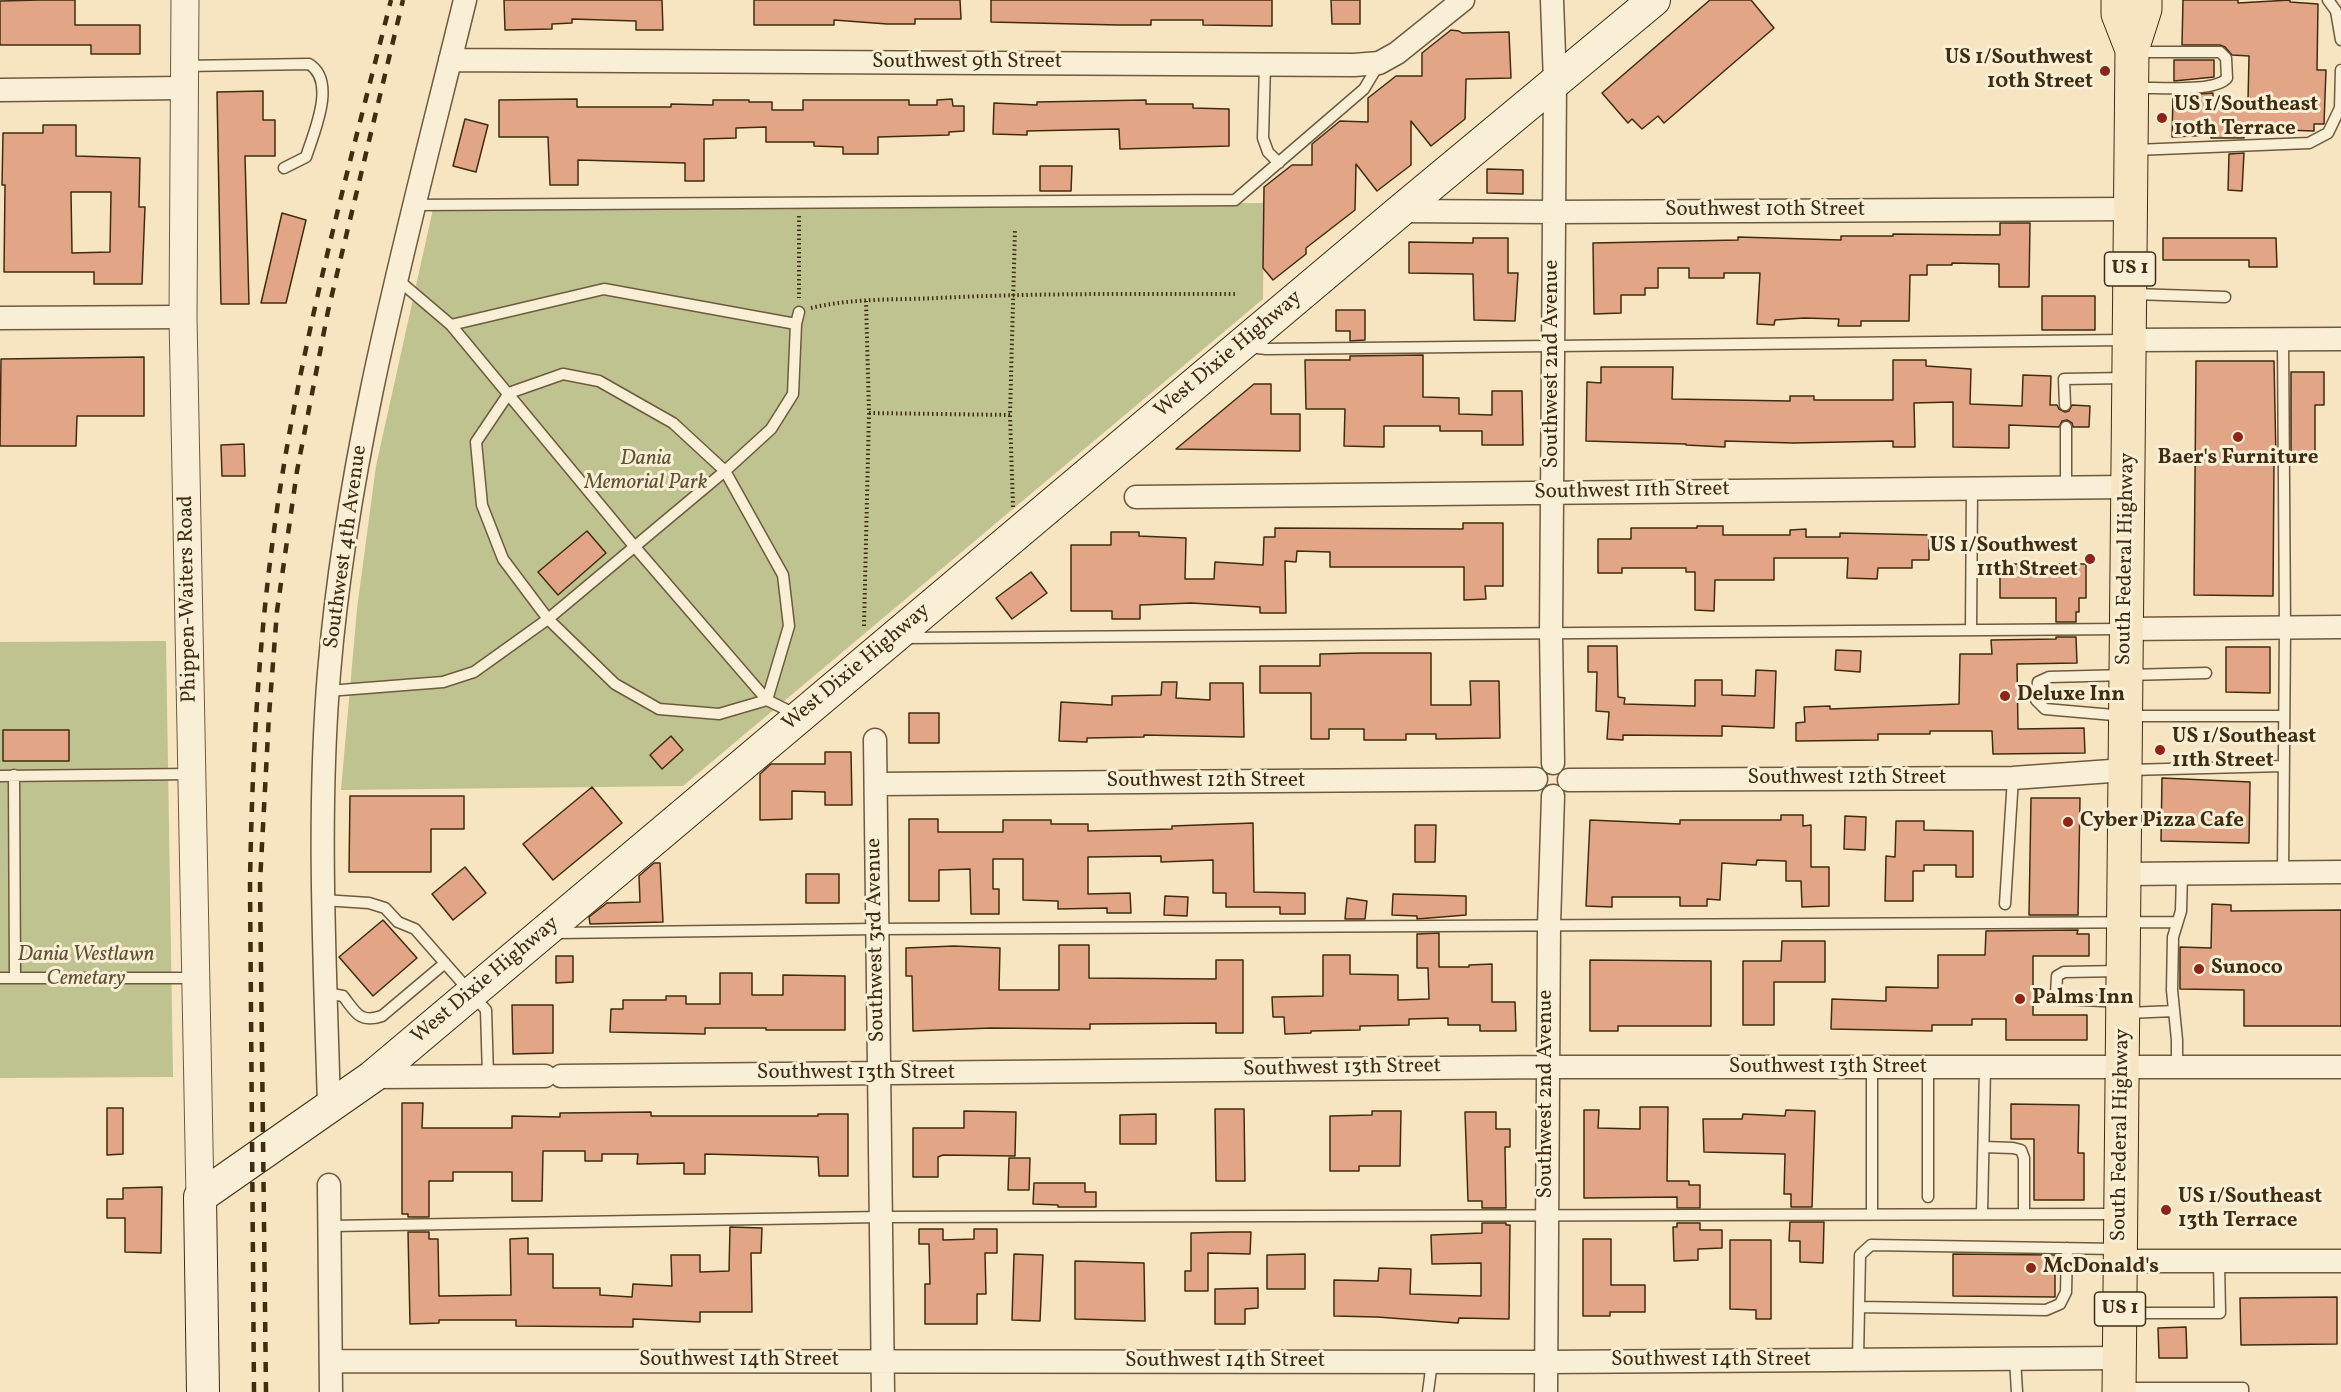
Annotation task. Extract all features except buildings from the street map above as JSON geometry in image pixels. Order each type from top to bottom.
[{"type":"main road","name":"West Dixie Highway","points":[[200,1197],[372,1077],[1240,345],[1654,0]]},
{"type":"main road","name":"South Federal Highway","points":[[2118,0],[2118,14],[2132,51]]},
{"type":"main road","name":"South Federal Highway","points":[[2119,1379],[2124,1069],[2131,88],[2132,51],[2145,9],[2145,0]]},
{"type":"main road","points":[[200,1197],[203,1392]]},
{"type":"street","name":"Phippen-Waiters Road","points":[[185,0],[183,317],[200,1197]]},
{"type":"street","name":"Southwest 4th Avenue","points":[[329,1106],[323,900],[324,759],[328,691],[345,540],[371,395],[397,278],[465,0]]},
{"type":"street","name":"Southwest 9th Street","points":[[450,60],[1354,65],[1379,63],[1397,53],[1463,0]]},
{"type":"street","name":"Southwest 2nd Avenue","points":[[1552,0],[1555,82],[1551,634],[1553,763]]},
{"type":"street","points":[[0,90],[184,77]]},
{"type":"street","name":"Southwest 10th Street","points":[[1400,211],[2130,209]]},
{"type":"street","points":[[0,318],[183,317]]},
{"type":"street","points":[[2129,340],[2341,339]]},
{"type":"street","name":"Southwest 11th Street","points":[[1136,497],[2128,487]]},
{"type":"street","points":[[2126,629],[2341,627]]},
{"type":"street","name":"Southwest 3rd Avenue","points":[[875,740],[883,1392]]},
{"type":"street","points":[[1553,763],[1564,767],[1569,780],[1565,791],[1553,796],[1541,791],[1536,779],[1543,766],[1553,763]]},
{"type":"street","name":"Southwest 12th Street","points":[[1569,780],[2013,778],[2125,770]]},
{"type":"street","name":"Southwest 12th Street","points":[[876,784],[1536,779]]},
{"type":"street","name":"Southwest 2nd Avenue","points":[[1546,1392],[1547,1067],[1553,796]]},
{"type":"street","points":[[2124,874],[2341,872]]},
{"type":"street","name":"Southwest 13th Street","points":[[372,1077],[1547,1067],[2124,1069],[2341,1067]]},
{"type":"street","points":[[329,1185],[331,1392]]},
{"type":"street","points":[[2121,1255],[2219,1261],[2341,1261]]},
{"type":"street","name":"Southwest 14th Street","points":[[331,1361],[1546,1362],[2015,1359],[2119,1379]]},
{"type":"lane","points":[[2328,0],[2336,11],[2341,33]]},
{"type":"lane","points":[[2131,88],[2210,87],[2223,84],[2227,78],[2226,58],[2220,52],[2132,51]]},
{"type":"lane","points":[[415,205],[1235,200],[1364,89],[1379,63]]},
{"type":"lane","points":[[184,77],[309,64],[316,68],[324,86],[318,121],[306,157],[284,168]]},
{"type":"lane","points":[[1265,64],[1263,138],[1268,152],[1278,163]]},
{"type":"lane","points":[[2131,150],[2309,143],[2328,133],[2340,108],[2341,70]]},
{"type":"lane","points":[[397,278],[451,326],[634,546],[767,700],[800,716]]},
{"type":"lane","points":[[451,326],[604,289],[796,324]]},
{"type":"lane","points":[[2130,294],[2225,297]]},
{"type":"lane","points":[[328,691],[443,682],[474,672],[548,619],[725,471],[771,429],[793,394],[796,324],[799,312]]},
{"type":"lane","points":[[2283,339],[2283,873]]},
{"type":"lane","points":[[1240,345],[1266,349],[2129,340]]},
{"type":"lane","points":[[563,374],[599,381],[673,423],[725,471],[783,575],[789,626],[767,700],[719,714],[659,709],[615,684],[548,619],[503,559],[482,505],[476,442],[509,393],[563,374]]},
{"type":"lane","points":[[2066,405],[2064,379],[2129,378]]},
{"type":"lane","points":[[2066,427],[2066,488]]},
{"type":"lane","points":[[1971,630],[1972,488]]},
{"type":"lane","points":[[893,638],[2126,629]]},
{"type":"lane","points":[[2206,673],[2049,677],[2038,682],[2037,700],[2044,709],[2125,716],[2284,716]]},
{"type":"lane","points":[[2125,770],[2283,766]]},
{"type":"lane","points":[[0,776],[192,774]]},
{"type":"lane","points":[[14,776],[15,978]]},
{"type":"lane","points":[[2005,904],[2013,778]]},
{"type":"lane","points":[[2177,1068],[2173,937],[2181,910],[2182,874]]},
{"type":"lane","points":[[323,900],[369,903],[385,908],[398,922],[415,929],[486,1010],[488,1076]]},
{"type":"lane","points":[[542,933],[2177,922]]},
{"type":"lane","points":[[326,993],[343,996],[353,1011],[363,1018],[371,1019],[382,1016],[445,963]]},
{"type":"lane","points":[[2124,995],[2063,999],[2056,994],[2057,976],[2064,972],[2174,1011]]},
{"type":"lane","points":[[0,978],[195,978]]},
{"type":"lane","points":[[1872,1068],[1872,1214]]},
{"type":"lane","points":[[1928,1068],[1928,1197]]},
{"type":"lane","points":[[1982,1214],[1985,1068]]},
{"type":"lane","points":[[1984,1147],[2021,1150],[2024,1158],[2024,1214]]},
{"type":"lane","points":[[330,1226],[881,1218],[2121,1214]]},
{"type":"lane","points":[[1858,1360],[1860,1255],[1871,1245],[2067,1248],[2121,1255]]},
{"type":"lane","points":[[1859,1307],[2046,1310],[2060,1304],[2066,1292],[2067,1248]]},
{"type":"lane","points":[[2120,1313],[2220,1313],[2219,1261]]},
{"type":"lane","points":[[2015,1359],[2017,1392]]},
{"type":"lane","points":[[1428,1392],[1432,1362]]},
{"type":"lane","points":[[2119,1379],[2243,1388],[2243,1392]]},
{"type":"path","points":[[798,213],[799,312],[833,303],[1014,294],[1235,294]]},
{"type":"path","points":[[1013,507],[1010,415],[1015,229]]},
{"type":"path","points":[[864,626],[869,413],[866,301]]},
{"type":"path","points":[[869,413],[1010,415]]},
{"type":"green space","name":"Dania Memorial Park","points":[[1264,203],[1263,299],[683,786],[341,790],[357,609],[376,466],[433,209]]},
{"type":"green space","name":"Dania Westlawn Cemetary","points":[[166,641],[173,1077],[0,1078],[0,642]]},
{"type":"railway","points":[[254,1392],[250,883],[254,751],[264,619],[274,531],[296,397],[341,197],[391,0]]},
{"type":"railway","points":[[266,1392],[260,882],[277,611],[297,471],[328,311],[403,0]]},
{"type":"place","name":"US 1/Southwest 10th Street","points":[[2105,71]]},
{"type":"place","name":"US 1/Southeast 10th Terrace","points":[[2162,118]]},
{"type":"place","name":"Baer's Furniture","points":[[2238,437]]},
{"type":"place","name":"US 1/Southwest 11th Street","points":[[2090,559]]},
{"type":"place","name":"Deluxe Inn","points":[[2005,696]]},
{"type":"place","name":"US 1/Southeast 11th Street","points":[[2160,750]]},
{"type":"place","name":"Cyber Pizza Cafe","points":[[2068,822]]},
{"type":"place","name":"Sunoco","points":[[2199,969]]},
{"type":"place","name":"Palms Inn","points":[[2020,999]]},
{"type":"place","name":"US 1/Southeast 13th Terrace","points":[[2166,1210]]},
{"type":"place","name":"McDonald's","points":[[2031,1268]]}]
